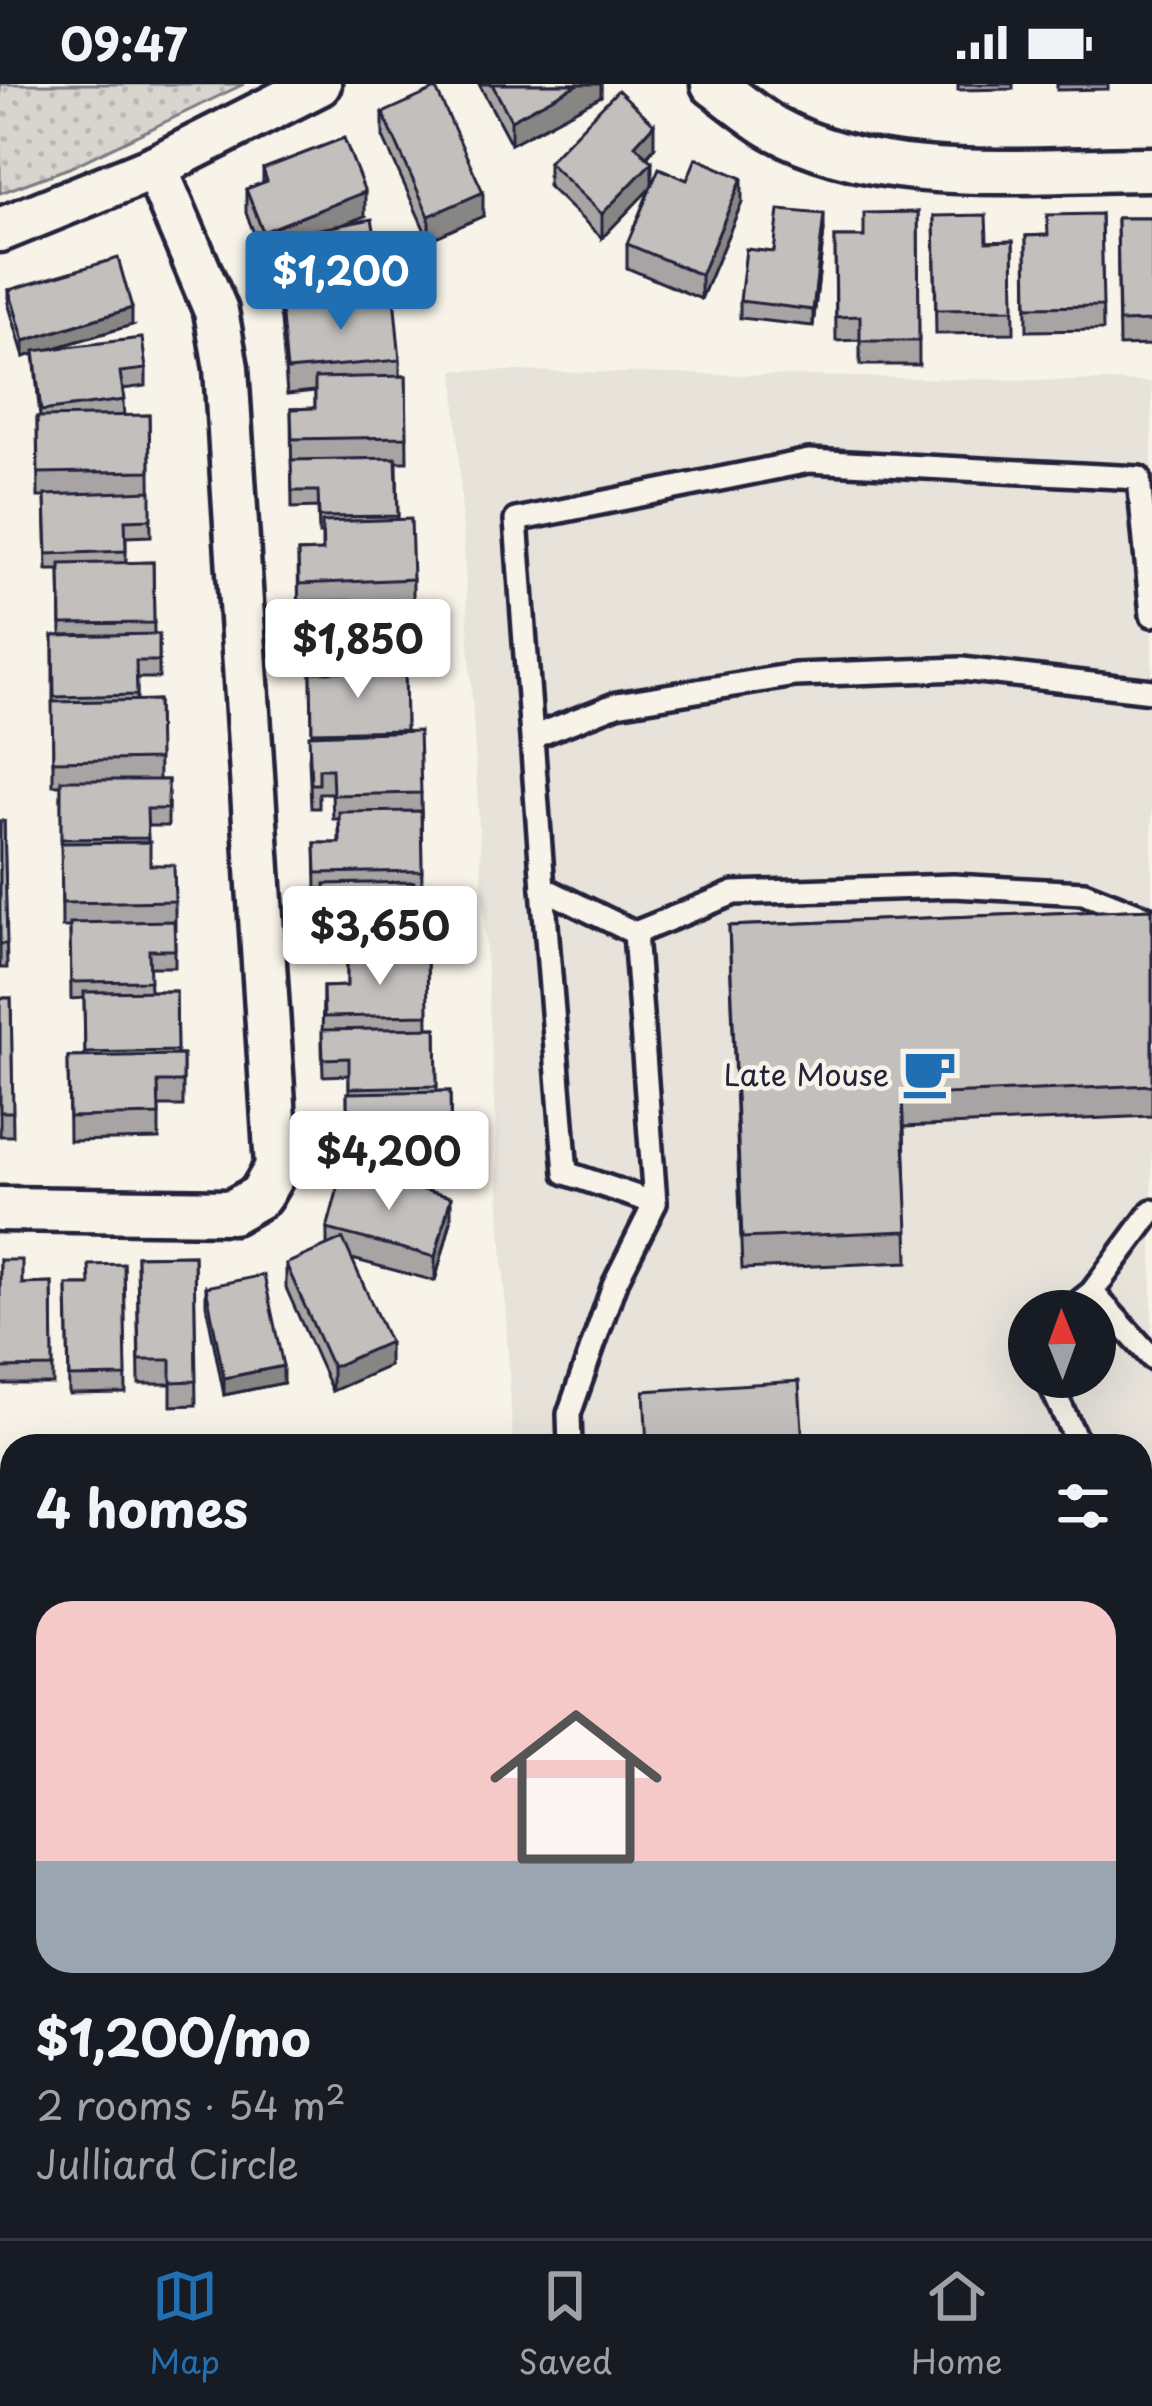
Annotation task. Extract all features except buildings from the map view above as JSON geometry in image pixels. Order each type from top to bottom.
[{"type":"street","points":[[0,230],[154,167],[320,84]]},
{"type":"street","points":[[713,84],[772,127],[825,150],[878,161],[940,169],[1152,169]]},
{"type":"street","points":[[0,1209],[232,1212],[260,1196],[277,1167],[226,368],[217,311],[154,167]]},
{"type":"lane","points":[[655,1203],[566,1173],[517,520],[809,460],[1139,478],[1152,615]]},
{"type":"lane","points":[[532,737],[616,704],[795,675],[962,669],[1152,691]]},
{"type":"lane","points":[[543,888],[635,933],[734,893],[953,886],[1084,893],[1152,920]]},
{"type":"lane","points":[[570,1434],[569,1414],[614,1285],[655,1203],[635,933]]},
{"type":"lane","points":[[1093,1290],[1152,1211]]},
{"type":"lane","points":[[1116,1318],[1152,1358]]},
{"type":"lane","points":[[1057,1398],[1073,1434]]},
{"type":"shaded area","points":[[0,84],[244,84],[69,168],[0,193]]},
{"type":"shaded area","points":[[454,370],[1152,382],[1152,1434],[512,1434]]},
{"type":"place","name":"Late Mouse","points":[[929,1073]]}]
